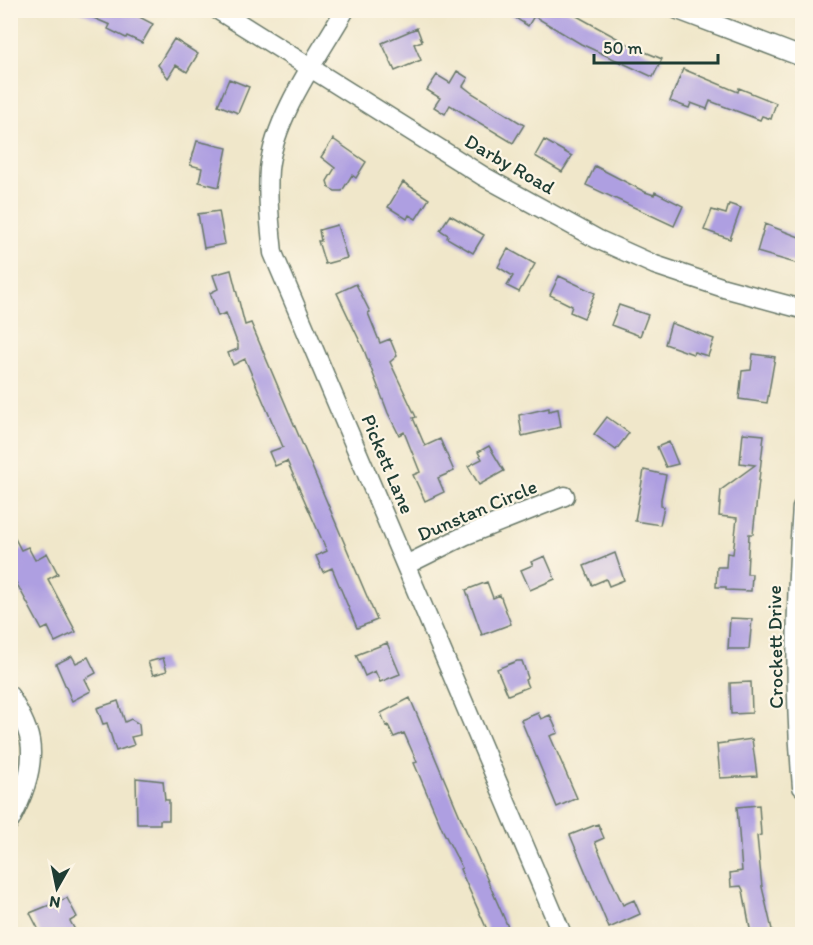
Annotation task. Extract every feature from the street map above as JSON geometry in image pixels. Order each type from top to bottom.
[{"type":"street","name":"Darby Road","points":[[218,10],[310,70],[483,176],[597,239],[655,265],[802,309]]},
{"type":"street","name":"Pickett Lane","points":[[345,10],[284,118],[270,167],[268,207],[273,252],[562,934]]},
{"type":"street","points":[[678,10],[802,57]]},
{"type":"street","name":"Dunstan Circle","points":[[406,566],[465,536],[565,496]]},
{"type":"street","name":"Crockett Drive","points":[[802,507],[797,574],[796,674],[802,787]]},
{"type":"street","points":[[10,696],[27,730],[31,746],[22,798],[10,821]]},
{"type":"building","points":[[75,10],[117,10],[126,15],[128,11],[153,24],[142,43],[127,36],[126,38],[108,29],[110,25]]},
{"type":"building","points":[[503,10],[566,10],[633,47],[662,59],[653,77],[581,44],[534,16],[528,26]]},
{"type":"building","points":[[417,28],[422,41],[414,44],[421,60],[395,71],[382,43]]},
{"type":"building","points":[[174,39],[198,54],[187,72],[176,65],[168,78],[158,65]]},
{"type":"building","points":[[683,69],[738,92],[739,88],[776,103],[771,119],[762,116],[760,120],[710,101],[707,109],[691,103],[689,108],[670,101]]},
{"type":"building","points":[[457,71],[468,78],[463,86],[524,125],[513,143],[450,105],[445,114],[434,107],[440,98],[427,90],[437,75],[450,83]]},
{"type":"building","points":[[229,79],[249,87],[238,113],[218,105]]},
{"type":"building","points":[[333,139],[366,162],[356,178],[352,175],[342,191],[329,188],[327,181],[335,168],[321,157]]},
{"type":"building","points":[[544,140],[572,156],[562,172],[535,156]]},
{"type":"building","points":[[197,141],[227,148],[219,187],[199,182],[202,168],[190,165]]},
{"type":"building","points":[[595,166],[645,192],[654,195],[655,192],[683,206],[674,226],[586,185]]},
{"type":"building","points":[[403,182],[429,199],[416,219],[409,215],[407,219],[388,207]]},
{"type":"building","points":[[729,204],[741,208],[730,239],[704,230],[712,210],[726,214]]},
{"type":"building","points":[[219,211],[225,244],[204,248],[198,214]]},
{"type":"building","points":[[450,215],[484,235],[473,253],[447,238],[448,235],[440,230]]},
{"type":"building","points":[[765,224],[802,238],[802,265],[757,252]]},
{"type":"building","points":[[337,225],[347,258],[325,264],[318,241],[321,241],[319,230]]},
{"type":"building","points":[[508,249],[535,264],[519,292],[507,286],[513,276],[498,267]]},
{"type":"building","points":[[231,270],[245,325],[251,323],[377,620],[357,628],[332,568],[323,572],[316,556],[327,551],[287,461],[275,466],[269,452],[283,447],[245,359],[233,365],[228,353],[238,349],[238,345],[226,313],[218,316],[210,293],[218,289],[213,275]]},
{"type":"building","points":[[559,276],[595,293],[584,318],[570,312],[572,306],[550,295]]},
{"type":"building","points":[[356,284],[370,312],[368,313],[380,343],[390,339],[397,356],[390,362],[416,417],[413,418],[425,446],[440,439],[454,471],[438,478],[444,492],[425,501],[413,475],[420,472],[404,432],[399,435],[388,413],[364,350],[337,293]]},
{"type":"building","points":[[619,305],[648,315],[640,336],[611,325]]},
{"type":"building","points":[[671,323],[714,339],[708,356],[694,352],[693,354],[665,344]]},
{"type":"building","points":[[753,354],[775,357],[767,403],[739,399],[742,371],[751,370]]},
{"type":"building","points":[[549,408],[549,411],[558,409],[561,427],[522,436],[519,415]]},
{"type":"building","points":[[607,417],[629,433],[616,450],[594,434]]},
{"type":"building","points":[[743,433],[764,435],[753,534],[749,534],[747,574],[752,574],[751,591],[726,590],[726,587],[716,587],[717,567],[726,567],[727,553],[733,554],[737,518],[719,516],[721,490],[755,465],[740,463]]},
{"type":"building","points":[[669,442],[678,464],[666,467],[657,447]]},
{"type":"building","points":[[489,446],[504,471],[479,485],[468,466],[482,459],[478,452]]},
{"type":"building","points":[[644,470],[666,475],[661,499],[661,506],[664,507],[660,525],[635,521]]},
{"type":"building","points":[[10,529],[21,550],[28,547],[35,560],[47,553],[58,574],[48,579],[76,632],[55,642],[48,627],[42,630],[10,571]]},
{"type":"building","points":[[615,553],[624,580],[609,586],[606,579],[592,585],[584,566]]},
{"type":"building","points":[[545,556],[555,579],[530,590],[521,570],[533,565],[531,562]]},
{"type":"building","points":[[487,582],[493,598],[500,595],[511,624],[482,635],[466,590]]},
{"type":"building","points":[[730,618],[752,619],[749,649],[728,649]]},
{"type":"building","points":[[387,643],[400,674],[380,682],[375,671],[365,676],[356,655]]},
{"type":"building","points":[[72,656],[76,663],[88,657],[96,673],[85,679],[91,691],[72,701],[56,664]]},
{"type":"building","points":[[163,658],[167,671],[153,675],[148,662]]},
{"type":"building","points":[[522,661],[528,678],[525,680],[528,687],[508,695],[497,669]]},
{"type":"building","points":[[751,682],[752,713],[731,714],[730,683]]},
{"type":"building","points":[[410,698],[511,934],[489,934],[414,763],[417,762],[404,733],[394,737],[388,725],[386,726],[381,713]]},
{"type":"building","points":[[118,701],[125,722],[131,719],[139,724],[140,735],[131,737],[134,745],[116,751],[107,723],[103,724],[97,708]]},
{"type":"building","points":[[538,713],[541,719],[550,715],[558,733],[550,736],[577,798],[557,807],[521,720]]},
{"type":"building","points":[[752,739],[757,776],[720,778],[717,744]]},
{"type":"building","points":[[136,778],[163,781],[165,800],[169,800],[169,820],[160,820],[160,824],[137,824]]},
{"type":"building","points":[[759,805],[761,835],[757,836],[762,887],[773,934],[751,934],[743,890],[741,886],[731,887],[730,873],[742,871],[737,807]]},
{"type":"building","points":[[598,824],[604,838],[595,842],[623,905],[634,900],[640,914],[609,928],[570,835]]},
{"type":"building","points":[[67,898],[77,917],[70,921],[75,930],[66,934],[41,934],[30,913]]}]
